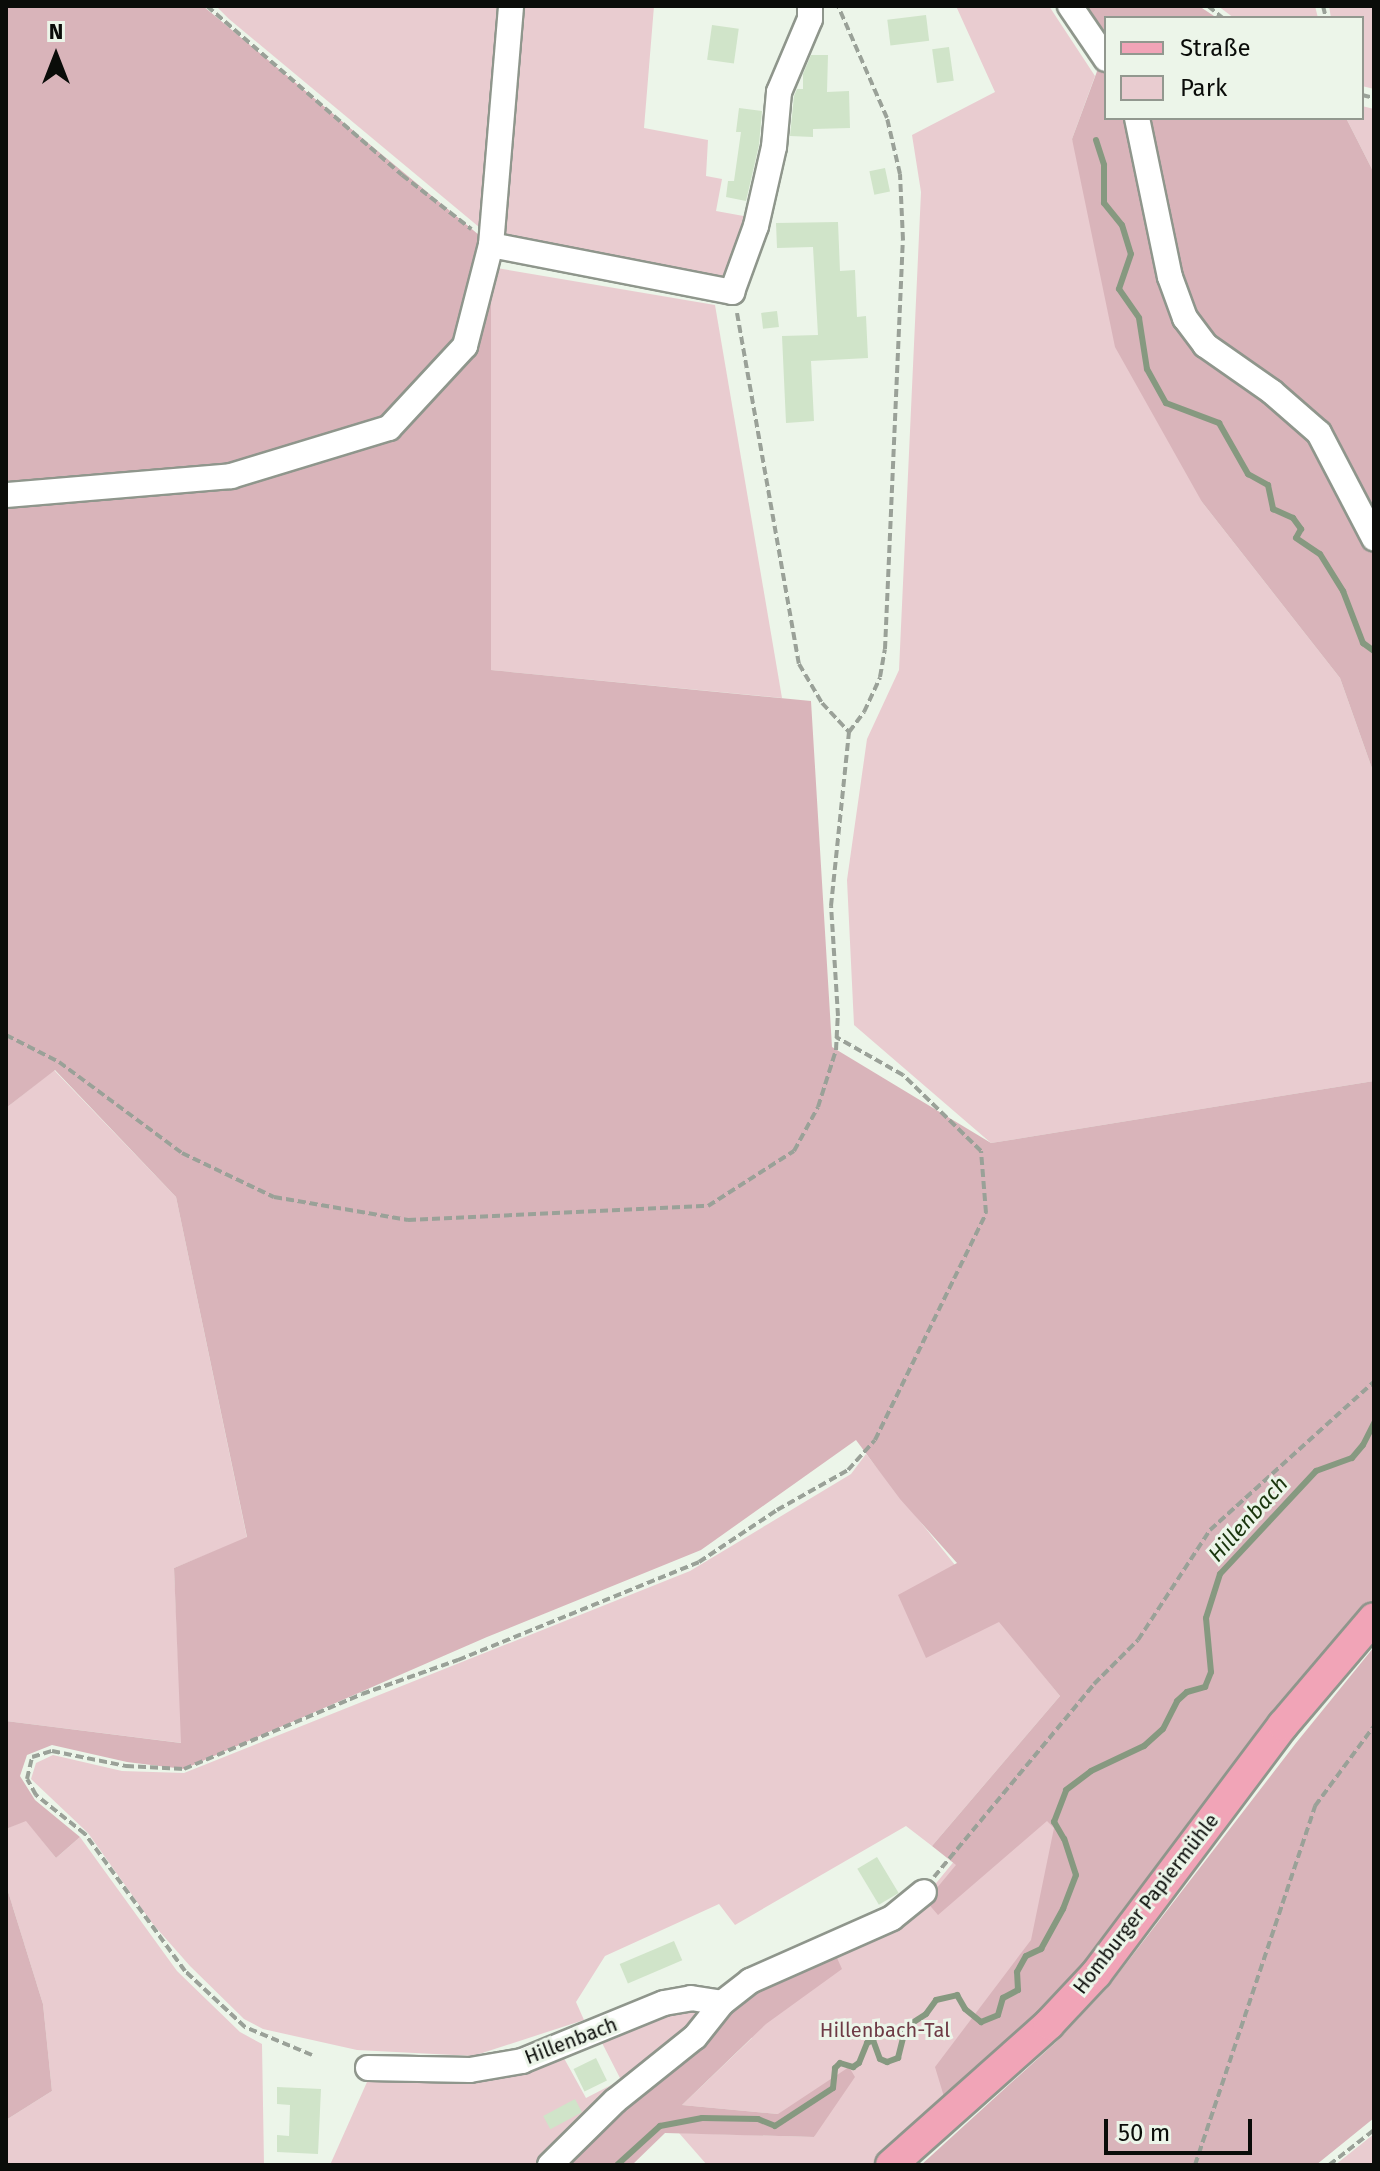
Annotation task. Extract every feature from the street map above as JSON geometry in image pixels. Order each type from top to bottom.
[{"type":"main road","name":"Homburger Papiermühle","points":[[891,2165],[1049,2024],[1096,1974],[1283,1725],[1374,1618]]},
{"type":"street","points":[[6,495],[231,476],[389,428],[465,346],[491,245],[511,6]]},
{"type":"street","points":[[491,245],[732,292],[756,226],[774,147],[779,92],[810,19],[810,6]]},
{"type":"street","points":[[1070,6],[1104,56]]},
{"type":"street","points":[[1137,120],[1170,277],[1185,318],[1205,345],[1272,392],[1319,433],[1374,538]]},
{"type":"street","points":[[550,2165],[615,2101],[695,2037],[722,2003],[750,1981],[892,1918],[924,1892]]},
{"type":"street","name":"Hillenbach","points":[[368,2068],[470,2070],[522,2061],[664,2003],[691,1998],[722,2003]]},
{"type":"path","points":[[207,6],[402,175],[491,245]]},
{"type":"path","points":[[6,1035],[59,1062],[182,1153],[274,1197],[408,1220],[708,1206],[794,1151],[818,1107],[836,1037],[831,906],[849,732],[864,712],[880,677],[885,649],[903,240],[900,174],[887,118],[838,6]]},
{"type":"path","points":[[732,292],[765,458],[799,664],[822,703],[849,732]]},
{"type":"path","points":[[312,2055],[245,2027],[185,1971],[85,1834],[36,1795],[27,1779],[32,1757],[52,1751],[126,1766],[184,1769],[362,1694],[458,1660],[699,1562],[777,1510],[848,1470],[875,1440],[986,1213],[981,1151],[903,1075],[836,1037]]},
{"type":"path","points":[[924,1892],[973,1827],[1094,1684],[1138,1640],[1210,1530],[1374,1382]]},
{"type":"path","points":[[1195,2165],[1315,1806],[1374,1726]]},
{"type":"path","points":[[1362,1743],[1374,1735]]},
{"type":"path","points":[[1329,2165],[1374,2130]]},
{"type":"green space","points":[[216,6],[506,6],[485,232],[229,19]]},
{"type":"green space","points":[[518,6],[654,6],[644,128],[708,140],[706,176],[722,179],[716,211],[749,217],[728,288],[500,238]]},
{"type":"green space","points":[[956,6],[1049,6],[1095,76],[1072,139],[1202,502],[1340,678],[1374,774],[1374,1081],[991,1143],[854,1025],[847,880],[867,739],[899,670],[921,192],[912,135],[995,92]]},
{"type":"green space","points":[[1218,6],[1315,6],[1318,16],[1231,16]]},
{"type":"green space","points":[[1329,6],[1374,6],[1374,89],[1364,86],[1364,16],[1331,16]]},
{"type":"green space","points":[[1364,106],[1374,109],[1374,173],[1347,120],[1364,120]]},
{"type":"green space","points":[[491,267],[715,305],[782,698],[491,670]]},
{"type":"green space","points":[[54,1070],[176,1197],[247,1538],[174,1568],[182,1743],[6,1721],[6,1108]]},
{"type":"green space","points":[[866,1454],[1060,1696],[932,1846],[906,1826],[735,1925],[719,1904],[605,1956],[576,2002],[584,2020],[473,2056],[357,2050],[263,2029],[244,2019],[190,1966],[152,1923],[88,1833],[31,1779],[36,1763],[53,1755],[122,1771],[184,1773],[690,1571],[851,1474]]},
{"type":"green space","name":"Hillenbach-Tal","points":[[1112,1669],[1114,1930],[877,2165],[707,2165],[679,2133],[815,2137],[778,2114],[682,2105],[752,2038],[721,2005],[928,1893]]},
{"type":"green space","points":[[26,1820],[56,1858],[80,1837],[177,1971],[240,2032],[262,2044],[264,2165],[6,2165],[6,2120],[52,2091],[43,2004],[6,1885],[6,1829]]},
{"type":"green space","points":[[690,2004],[708,2011],[543,2165],[330,2165],[371,2073],[560,2051],[586,2098],[621,2080],[599,2037]]},
{"type":"green space","points":[[1374,2134],[1374,2165],[1335,2165]]},
{"type":"shaded area","points":[[6,6],[203,6],[491,245],[491,670],[811,701],[832,1047],[991,1143],[1374,1081],[1374,1607],[1093,1968],[945,2100],[935,2067],[1031,1940],[1054,1828],[1047,1821],[938,1915],[926,1901],[956,1865],[932,1846],[1060,1696],[999,1622],[926,1658],[898,1595],[957,1563],[900,1499],[856,1440],[701,1550],[487,1637],[184,1769],[127,1762],[52,1745],[27,1755],[20,1776],[35,1800],[80,1837],[56,1858],[26,1821],[6,1829],[6,1721],[181,1743],[174,1568],[247,1537],[176,1197],[55,1070],[6,1108]]},
{"type":"shaded area","points":[[1081,6],[1199,6],[1214,16],[1104,16],[1104,34]]},
{"type":"shaded area","points":[[1104,52],[1104,120],[1347,120],[1374,173],[1374,774],[1340,678],[1202,502],[1115,347],[1072,139]]},
{"type":"shaded area","points":[[1374,1647],[1374,2118],[1316,2165],[921,2165],[1056,2042],[1108,1987]]},
{"type":"shaded area","points":[[6,1885],[43,2004],[52,2091],[6,2120]]},
{"type":"shaded area","points":[[833,1949],[842,1969],[766,2024],[682,2105],[778,2114],[849,2067],[855,2077],[814,2137],[665,2133],[632,2165],[564,2165],[728,2006]]},
{"type":"building","points":[[926,15],[929,41],[890,46],[887,20]]},
{"type":"building","points":[[712,25],[739,29],[734,63],[707,60]]},
{"type":"building","points":[[949,47],[954,81],[937,83],[932,49]]},
{"type":"building","points":[[811,55],[828,55],[827,92],[849,91],[850,128],[813,129],[813,137],[790,136],[794,96],[797,89],[803,89],[803,74]]},
{"type":"building","points":[[739,108],[762,111],[759,145],[746,201],[726,197],[728,181],[734,181],[741,132],[736,132]]},
{"type":"building","points":[[885,168],[890,191],[874,195],[869,171]]},
{"type":"building","points":[[838,222],[840,271],[855,270],[857,317],[866,316],[868,358],[811,361],[814,421],[786,423],[782,336],[818,335],[813,247],[777,248],[776,223]]},
{"type":"building","points":[[777,311],[779,327],[763,329],[761,313]]},
{"type":"building","points":[[877,1857],[899,1893],[879,1905],[857,1869]]},
{"type":"building","points":[[674,1941],[682,1960],[628,1983],[620,1964]]},
{"type":"building","points":[[596,2058],[607,2080],[584,2091],[574,2069]]},
{"type":"building","points":[[277,2087],[321,2089],[318,2154],[277,2152],[277,2135],[289,2136],[290,2105],[277,2104]]},
{"type":"building","points":[[575,2099],[582,2112],[550,2129],[543,2116]]},
{"type":"waterway","points":[[1096,140],[1104,165],[1104,203],[1122,225],[1131,254],[1119,289],[1139,318],[1147,369],[1166,403],[1219,423],[1248,474],[1268,485],[1273,509],[1293,518],[1301,529],[1296,538],[1320,554],[1343,591],[1363,643],[1374,651]]},
{"type":"waterway","name":"Hillenbach","points":[[617,2165],[660,2126],[702,2118],[758,2119],[775,2126],[833,2088],[835,2068],[840,2063],[853,2067],[859,2063],[867,2043],[873,2040],[880,2059],[887,2062],[898,2058],[906,2027],[926,2014],[936,2000],[957,1995],[965,2009],[981,2022],[998,2015],[1003,1998],[1018,1990],[1017,1972],[1026,1956],[1041,1949],[1063,1909],[1076,1875],[1064,1839],[1054,1822],[1066,1790],[1091,1771],[1144,1746],[1163,1729],[1177,1701],[1187,1692],[1205,1687],[1211,1672],[1206,1618],[1220,1574],[1316,1471],[1352,1458],[1374,1423]]}]
